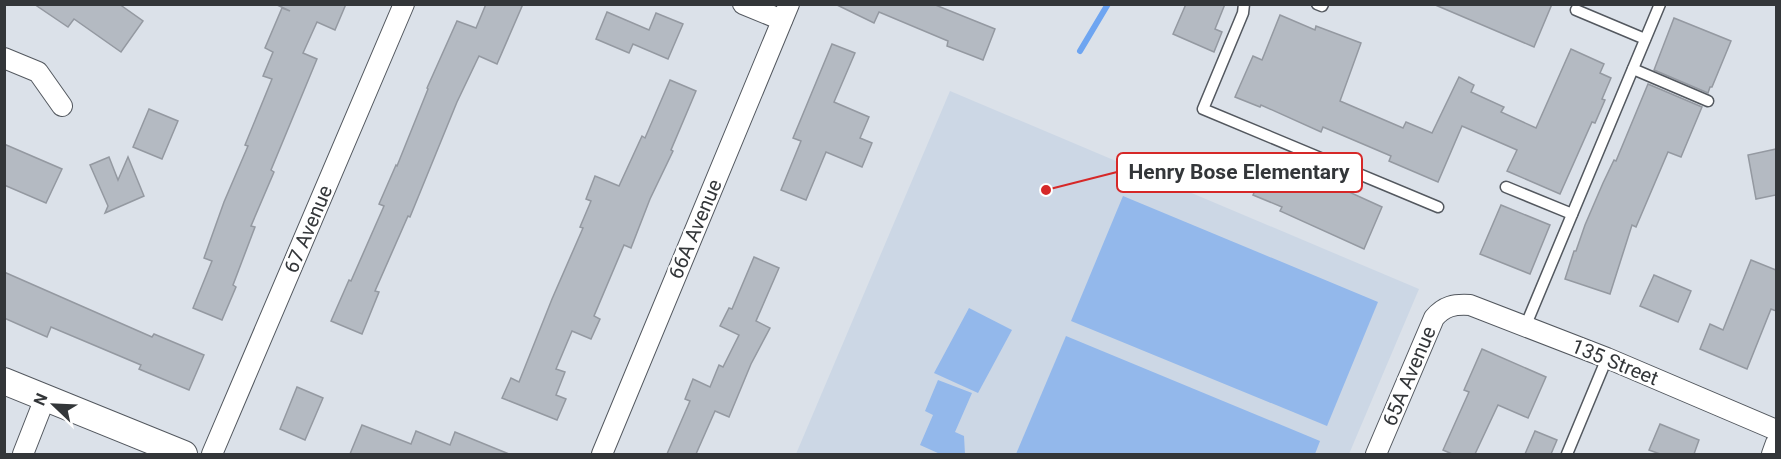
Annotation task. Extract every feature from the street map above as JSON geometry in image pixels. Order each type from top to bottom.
[{"type":"street","name":"67 Avenue","points":[[212,454],[404,4]]},
{"type":"street","points":[[743,4],[785,12]]},
{"type":"street","name":"66A Avenue","points":[[602,454],[785,12]]},
{"type":"street","points":[[4,58],[39,72],[62,106]]},
{"type":"street","name":"135 Street","points":[[1451,305],[1470,305],[1607,358],[1776,430]]},
{"type":"street","name":"65A Avenue","points":[[1376,454],[1434,318],[1441,310],[1451,305]]},
{"type":"street","points":[[4,381],[184,454]]},
{"type":"street","points":[[23,454],[45,398]]},
{"type":"street","points":[[1772,454],[1776,443]]},
{"type":"lane","points":[[1244,4],[1243,13],[1203,109],[1438,207]]},
{"type":"lane","points":[[1317,4],[1322,6],[1323,4]]},
{"type":"lane","points":[[1525,327],[1660,4]]},
{"type":"lane","points":[[1576,10],[1645,39]]},
{"type":"lane","points":[[1633,69],[1708,101]]},
{"type":"lane","points":[[1506,187],[1572,214]]},
{"type":"lane","points":[[1567,454],[1607,358]]},
{"type":"shaded area","points":[[950,91],[1419,289],[1349,454],[796,454]]},
{"type":"shaded area","points":[[1123,196],[1378,302],[1327,426],[1071,321]]},
{"type":"shaded area","points":[[969,308],[1012,330],[978,393],[934,373]]},
{"type":"shaded area","points":[[1066,336],[1320,441],[1315,454],[1016,454]]},
{"type":"shaded area","points":[[938,380],[972,393],[955,432],[964,436],[965,454],[940,454],[920,445],[933,415],[925,411]]},
{"type":"building","points":[[34,4],[119,4],[143,21],[121,52],[74,19],[68,27]]},
{"type":"building","points":[[275,4],[346,4],[335,30],[317,22],[303,53],[317,59],[271,170],[274,172],[251,226],[255,227],[233,285],[236,287],[222,320],[193,308],[212,261],[204,258],[224,202],[248,146],[245,145],[272,79],[263,76],[273,52],[265,48],[282,8],[290,11]]},
{"type":"building","points":[[486,4],[523,4],[497,64],[479,56],[457,102],[410,217],[408,216],[375,291],[379,292],[362,334],[331,321],[384,206],[379,204],[457,21],[476,28]]},
{"type":"building","points":[[835,4],[933,4],[995,29],[983,60],[947,46],[948,41],[879,12],[874,23]]},
{"type":"building","points":[[1186,4],[1225,4],[1215,29],[1222,32],[1214,52],[1173,34]]},
{"type":"building","points":[[1433,4],[1552,4],[1534,47]]},
{"type":"building","points":[[607,12],[649,30],[656,13],[683,24],[668,59],[633,44],[629,53],[596,39]]},
{"type":"building","points":[[1280,15],[1315,30],[1316,26],[1361,43],[1340,101],[1403,128],[1406,122],[1432,133],[1459,77],[1474,85],[1471,92],[1504,107],[1501,112],[1536,128],[1571,49],[1604,64],[1600,73],[1611,78],[1595,123],[1592,122],[1560,194],[1507,171],[1517,150],[1462,126],[1438,182],[1389,161],[1391,156],[1323,127],[1321,132],[1261,105],[1260,107],[1235,97],[1253,56],[1262,60]]},
{"type":"building","points":[[1674,18],[1731,41],[1708,93],[1654,70]]},
{"type":"building","points":[[832,44],[855,53],[834,102],[869,117],[860,138],[872,143],[862,167],[826,152],[806,200],[781,190],[801,141],[793,138]]},
{"type":"building","points":[[670,80],[696,91],[631,248],[624,245],[594,316],[600,319],[591,339],[572,331],[556,369],[565,372],[556,395],[566,399],[557,420],[502,398],[511,378],[519,382],[583,228],[580,227],[591,201],[586,199],[595,176],[619,186],[642,136],[645,138]]},
{"type":"building","points":[[1648,84],[1702,107],[1681,157],[1668,152],[1636,227],[1632,225],[1610,294],[1565,279],[1585,225],[1614,160],[1616,161]]},
{"type":"building","points":[[149,109],[178,121],[162,159],[133,147]]},
{"type":"building","points":[[4,144],[62,169],[46,203],[4,185]]},
{"type":"building","points":[[1776,149],[1776,195],[1756,199],[1748,155]]},
{"type":"building","points":[[109,157],[118,180],[128,157],[144,196],[105,213],[108,206],[90,165]]},
{"type":"building","points":[[1269,159],[1297,171],[1298,169],[1335,184],[1336,182],[1351,189],[1349,192],[1382,207],[1364,249],[1280,211],[1282,207],[1253,195]]},
{"type":"building","points":[[1501,205],[1550,225],[1530,274],[1480,254]]},
{"type":"building","points":[[754,257],[779,268],[756,321],[770,328],[751,364],[729,417],[715,411],[696,454],[667,454],[690,401],[685,399],[693,379],[710,387],[719,365],[723,367],[739,335],[720,326],[729,308],[732,309]]},
{"type":"building","points":[[1751,260],[1776,270],[1776,311],[1771,309],[1747,369],[1700,349],[1710,324],[1723,330]]},
{"type":"building","points":[[4,272],[152,337],[154,334],[204,355],[189,390],[139,369],[141,365],[51,327],[47,337],[4,318]]},
{"type":"building","points":[[1654,275],[1691,291],[1678,322],[1640,306]]},
{"type":"building","points":[[1482,349],[1546,377],[1528,418],[1498,405],[1475,454],[1452,454],[1443,450],[1469,392],[1464,390]]},
{"type":"building","points":[[297,387],[323,398],[305,440],[280,429]]},
{"type":"building","points":[[1660,424],[1699,440],[1694,454],[1660,454],[1649,450]]},
{"type":"building","points":[[362,425],[411,444],[416,431],[450,445],[455,432],[509,454],[350,454]]},
{"type":"building","points":[[1535,431],[1557,440],[1551,454],[1525,454]]},
{"type":"waterway","points":[[1080,51],[1108,4]]},
{"type":"place","name":"Henry Bose Elementary","points":[[1046,190]]}]
